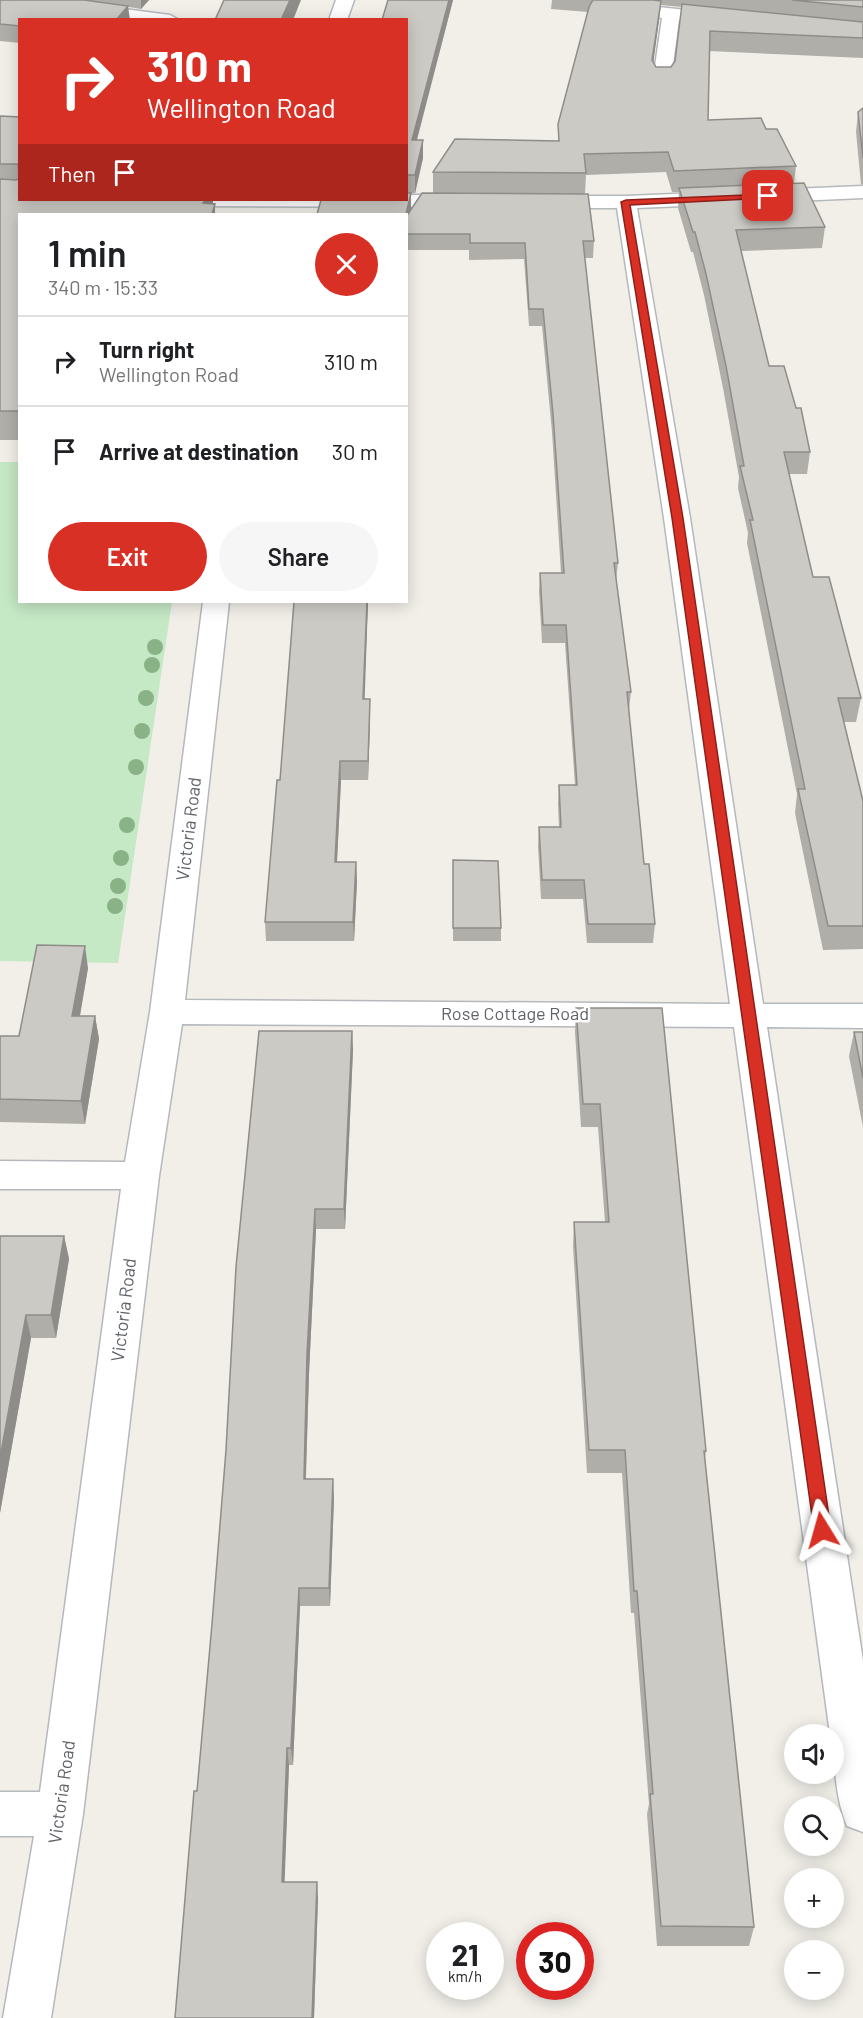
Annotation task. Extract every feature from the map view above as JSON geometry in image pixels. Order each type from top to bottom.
[{"type":"street","points":[[339,18],[345,0]]},
{"type":"street","points":[[68,7],[154,18]]},
{"type":"street","points":[[630,9],[739,21]]},
{"type":"street","points":[[662,80],[671,14]]},
{"type":"street","points":[[520,202],[626,202],[863,192]]},
{"type":"street","points":[[408,201],[484,201]]},
{"type":"street","points":[[626,202],[677,518],[863,1810]]},
{"type":"street","name":"Victoria Road","points":[[27,2018],[60,1814],[141,1176],[168,1012],[216,603]]},
{"type":"street","name":"Rose Cottage Road","points":[[168,1012],[863,1016]]},
{"type":"street","points":[[0,1175],[141,1176]]},
{"type":"street","points":[[0,1814],[60,1814]]},
{"type":"green space","points":[[0,462],[18,462],[18,603],[172,603],[118,963],[0,961]]},
{"type":"building","points":[[0,0],[84,0],[128,6],[118,18],[18,18],[18,26],[0,24]]},
{"type":"building","points":[[224,0],[290,0],[282,18],[216,18]]},
{"type":"building","points":[[388,0],[449,0],[412,140],[423,140],[415,175],[408,175],[408,18],[383,18]]},
{"type":"building","points":[[593,0],[661,1],[652,60],[656,67],[671,67],[675,61],[682,4],[863,22],[863,38],[710,31],[708,120],[761,118],[766,129],[777,129],[796,166],[674,171],[668,152],[584,154],[586,173],[433,172],[455,139],[559,141],[558,124],[589,7]]},
{"type":"building","points":[[792,0],[863,0],[863,7]]},
{"type":"building","points":[[863,108],[863,158],[858,112]]},
{"type":"building","points":[[0,116],[18,117],[18,164],[0,164]]},
{"type":"building","points":[[0,179],[18,179],[18,201],[204,201],[203,203],[215,204],[212,213],[18,213],[18,411],[0,411]]},
{"type":"building","points":[[804,183],[825,227],[736,230],[769,366],[784,366],[796,408],[801,408],[810,452],[784,452],[813,577],[829,577],[861,698],[838,698],[863,801],[863,926],[828,926],[798,789],[805,789],[750,520],[753,520],[740,466],[744,466],[726,366],[695,232],[693,232],[679,188]]},
{"type":"building","points":[[408,193],[411,193],[406,213],[317,213],[321,201],[408,201]]},
{"type":"building","points":[[422,193],[588,194],[594,241],[583,241],[618,563],[614,563],[631,692],[627,692],[644,864],[649,864],[655,924],[588,924],[584,880],[542,880],[539,827],[561,827],[559,785],[577,785],[566,625],[543,625],[540,573],[564,573],[543,309],[529,309],[525,243],[470,243],[470,234],[408,234],[408,214]]},
{"type":"building","points":[[294,603],[367,603],[363,699],[370,699],[368,761],[340,761],[335,862],[356,862],[353,922],[265,922],[277,780],[280,780]]},
{"type":"building","points":[[453,860],[498,861],[501,928],[453,928]]},
{"type":"building","points":[[37,945],[85,946],[72,1016],[95,1016],[81,1101],[0,1099],[0,1036],[19,1036]]},
{"type":"building","points":[[576,1008],[662,1008],[706,1451],[704,1451],[754,1927],[661,1926],[650,1794],[653,1794],[637,1591],[634,1591],[625,1450],[589,1450],[574,1222],[609,1222],[600,1104],[583,1104]]},
{"type":"building","points":[[259,1031],[352,1031],[344,1209],[315,1209],[307,1354],[304,1479],[333,1479],[329,1588],[299,1588],[291,1748],[287,1748],[282,1882],[317,1882],[312,2018],[175,2018],[194,1791],[197,1791],[212,1624],[226,1450],[236,1267]]},
{"type":"building","points":[[854,1032],[863,1032],[863,1078]]},
{"type":"building","points":[[0,1236],[64,1236],[51,1315],[26,1315],[0,1458]]},
{"type":"route","points":[[768,196],[626,202],[677,518],[822,1530]]}]
